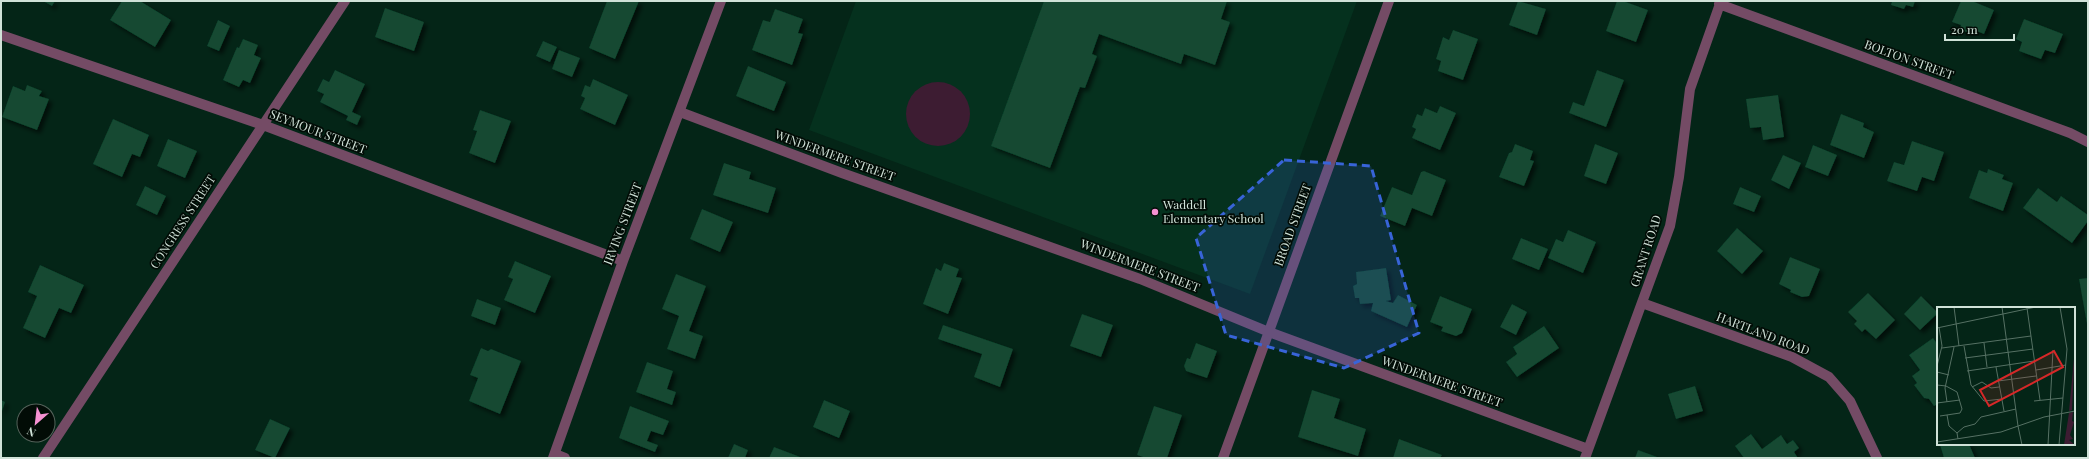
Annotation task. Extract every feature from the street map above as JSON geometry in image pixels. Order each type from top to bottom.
[{"type":"street","name":"CONGRESS STREET","points":[[43,458],[344,1]]},
{"type":"street","name":"IRVING STREET","points":[[554,456],[623,261],[722,1]]},
{"type":"street","name":"BROAD STREET","points":[[1223,458],[1389,1]]},
{"type":"street","name":"BOLTON STREET","points":[[1720,3],[2070,133],[2088,142]]},
{"type":"street","name":"GRANT ROAD","points":[[1587,454],[1670,226],[1679,177],[1690,89],[1720,3]]},
{"type":"street","name":"SEYMOUR STREET","points":[[1,35],[263,125],[623,261]]},
{"type":"street","name":"WINDERMERE STREET","points":[[680,112],[850,176],[1140,279],[1269,332],[1587,454]]},
{"type":"street","name":"HARTLAND ROAD","points":[[1642,303],[1792,357],[1829,377],[1850,400],[1877,458]]},
{"type":"street","points":[[554,456],[565,458]]},
{"type":"highlighted area","points":[[1284,160],[1371,166],[1419,333],[1344,368],[1226,335],[1196,238]]},
{"type":"shaded area","name":"Waddell Elementary School","points":[[856,1],[1357,1],[1250,294],[809,130]]},
{"type":"shaded area","points":[[932,82],[944,82],[961,91],[968,102],[970,114],[968,126],[961,137],[944,146],[932,146],[920,141],[911,132],[906,120],[906,108],[911,96],[920,87]]},
{"type":"building","points":[[43,1],[55,1],[52,6]]},
{"type":"building","points":[[122,1],[140,1],[171,20],[155,47],[110,20]]},
{"type":"building","points":[[607,1],[639,1],[615,59],[589,48]]},
{"type":"building","points":[[1044,1],[1227,1],[1221,19],[1230,22],[1215,65],[1184,54],[1181,64],[1099,34],[1092,54],[1097,56],[1085,88],[1080,87],[1050,168],[991,146]]},
{"type":"building","points":[[1518,1],[1546,9],[1537,35],[1509,25]]},
{"type":"building","points":[[1617,1],[1623,1],[1648,10],[1636,42],[1606,31]]},
{"type":"building","points":[[1892,1],[1915,1],[1913,7],[1906,5],[1904,9],[1891,5]]},
{"type":"building","points":[[1961,1],[1972,1],[1994,10],[1984,34],[1974,30],[1969,33],[1959,29],[1961,25],[1952,22]]},
{"type":"building","points":[[385,8],[424,22],[414,51],[375,37]]},
{"type":"building","points":[[775,9],[803,19],[798,33],[803,34],[792,65],[752,50],[763,20],[770,22]]},
{"type":"building","points":[[2024,19],[2063,34],[2055,53],[2045,50],[2041,59],[2019,51],[2022,42],[2016,39]]},
{"type":"building","points":[[218,20],[230,26],[219,51],[207,46]]},
{"type":"building","points":[[1453,30],[1478,39],[1463,80],[1438,71],[1441,61],[1436,59],[1443,37],[1449,40]]},
{"type":"building","points":[[243,39],[258,45],[254,55],[261,58],[250,83],[243,80],[239,87],[223,80],[237,47],[239,48]]},
{"type":"building","points":[[543,41],[557,47],[550,62],[536,56]]},
{"type":"building","points":[[559,50],[580,58],[572,77],[552,69]]},
{"type":"building","points":[[748,66],[786,82],[774,111],[736,96]]},
{"type":"building","points":[[335,70],[365,84],[352,112],[361,116],[357,125],[346,120],[348,116],[320,102],[324,94],[317,91],[323,79],[329,82]]},
{"type":"building","points":[[1597,70],[1624,80],[1606,127],[1569,113],[1573,102],[1584,106]]},
{"type":"building","points":[[593,79],[628,95],[615,125],[580,109],[585,98],[581,96],[585,85],[590,87]]},
{"type":"building","points":[[27,85],[42,91],[39,96],[49,99],[37,130],[2,117],[13,86],[25,91]]},
{"type":"building","points":[[1778,95],[1784,137],[1763,140],[1761,127],[1750,128],[1746,99]]},
{"type":"building","points":[[1440,106],[1456,113],[1440,150],[1412,138],[1416,129],[1412,127],[1417,114],[1422,116],[1425,108],[1437,113]]},
{"type":"building","points":[[480,110],[511,121],[495,163],[469,153],[477,131],[473,130]]},
{"type":"building","points":[[1841,114],[1864,123],[1863,127],[1874,132],[1864,158],[1830,145]]},
{"type":"building","points":[[113,119],[149,135],[140,157],[132,154],[122,177],[93,164]]},
{"type":"building","points":[[168,139],[197,151],[185,178],[157,166]]},
{"type":"building","points":[[1912,141],[1944,152],[1934,181],[1922,177],[1917,191],[1887,181],[1894,162],[1904,165]]},
{"type":"building","points":[[1515,144],[1533,151],[1530,160],[1534,161],[1524,186],[1499,177],[1509,153],[1512,152]]},
{"type":"building","points":[[1595,144],[1618,153],[1606,184],[1584,176]]},
{"type":"building","points":[[1813,145],[1837,155],[1828,176],[1805,167]]},
{"type":"building","points":[[1783,155],[1801,163],[1789,189],[1771,180]]},
{"type":"building","points":[[724,163],[751,172],[749,179],[776,188],[768,213],[713,195]]},
{"type":"building","points":[[1988,169],[2004,175],[2002,179],[2013,183],[2003,211],[1969,198],[1979,170],[1987,173]]},
{"type":"building","points":[[1424,171],[1446,180],[1432,216],[1412,208],[1405,226],[1380,216],[1392,187],[1412,195],[1421,172]]},
{"type":"building","points":[[145,186],[166,196],[157,215],[136,205]]},
{"type":"building","points":[[1740,187],[1761,196],[1754,212],[1733,204]]},
{"type":"building","points":[[2038,188],[2057,202],[2061,196],[2088,215],[2088,221],[2072,243],[2023,208]]},
{"type":"building","points":[[702,209],[733,222],[720,252],[690,239]]},
{"type":"building","points":[[1737,228],[1763,251],[1742,274],[1717,251]]},
{"type":"building","points":[[1568,230],[1596,242],[1583,273],[1548,258],[1556,239],[1563,242]]},
{"type":"building","points":[[1521,238],[1548,249],[1539,270],[1512,259]]},
{"type":"building","points":[[1790,257],[1820,269],[1809,296],[1802,297],[1790,292],[1791,290],[1779,284]]},
{"type":"building","points":[[515,261],[551,276],[535,313],[504,300],[513,279],[508,277]]},
{"type":"building","points":[[944,263],[959,269],[956,277],[962,278],[948,314],[923,304],[936,268],[941,271]]},
{"type":"building","points":[[40,265],[84,285],[71,313],[59,308],[45,338],[23,328],[37,296],[28,292]]},
{"type":"building","points":[[1386,268],[1391,300],[1386,301],[1393,303],[1398,295],[1417,305],[1407,327],[1371,311],[1373,303],[1360,304],[1359,298],[1355,298],[1353,286],[1357,284],[1356,272]]},
{"type":"building","points":[[676,274],[706,286],[689,331],[703,336],[695,359],[667,349],[679,316],[662,309]]},
{"type":"building","points":[[2088,278],[2088,324],[2087,324],[2079,279]]},
{"type":"building","points":[[1868,293],[1895,320],[1876,339],[1865,329],[1862,332],[1854,324],[1857,321],[1848,312]]},
{"type":"building","points":[[1440,296],[1472,309],[1462,333],[1456,336],[1441,331],[1443,327],[1430,322]]},
{"type":"building","points":[[1921,296],[1937,312],[1937,314],[1920,330],[1904,314]]},
{"type":"building","points":[[477,299],[501,308],[495,325],[471,316]]},
{"type":"building","points":[[1512,304],[1527,312],[1516,335],[1500,327]]},
{"type":"building","points":[[1082,314],[1113,325],[1101,357],[1070,346]]},
{"type":"building","points":[[943,325],[1013,349],[1000,387],[974,377],[982,354],[938,339]]},
{"type":"building","points":[[1544,326],[1559,348],[1517,377],[1506,362],[1517,354],[1513,347]]},
{"type":"building","points":[[1933,338],[1937,344],[1937,404],[1934,406],[1929,399],[1924,398],[1914,385],[1917,383],[1912,376],[1920,370],[1909,355]]},
{"type":"building","points":[[1196,343],[1217,351],[1207,378],[1186,371],[1184,366],[1187,358],[1190,359]]},
{"type":"building","points":[[481,348],[488,351],[491,349],[521,361],[500,414],[469,401],[478,378],[470,375]]},
{"type":"building","points":[[647,362],[673,371],[667,389],[676,392],[672,405],[636,392]]},
{"type":"building","points":[[1695,386],[1703,411],[1676,419],[1668,394]]},
{"type":"building","points":[[1312,390],[1340,399],[1334,418],[1366,429],[1358,456],[1298,437]]},
{"type":"building","points":[[1,400],[5,402],[1,414]]},
{"type":"building","points":[[824,400],[850,411],[839,438],[813,427]]},
{"type":"building","points":[[630,406],[669,421],[663,435],[651,431],[647,441],[658,445],[655,452],[619,438]]},
{"type":"building","points":[[1154,406],[1182,415],[1167,458],[1146,458],[1137,455]]},
{"type":"building","points":[[270,419],[290,428],[275,458],[255,450]]},
{"type":"building","points":[[1751,434],[1762,449],[1781,435],[1787,444],[1793,440],[1799,448],[1794,452],[1798,458],[1744,458],[1735,446]]},
{"type":"building","points":[[1399,439],[1442,455],[1440,458],[1393,458]]},
{"type":"building","points":[[734,444],[748,450],[745,458],[728,458]]},
{"type":"building","points":[[1940,445],[1969,445],[1975,458],[1944,458]]},
{"type":"building","points":[[774,447],[803,458],[769,458]]},
{"type":"building","points":[[1638,450],[1660,458],[1635,458]]},
{"type":"place","name":"Waddell Elementary School","points":[[1155,212]]}]
